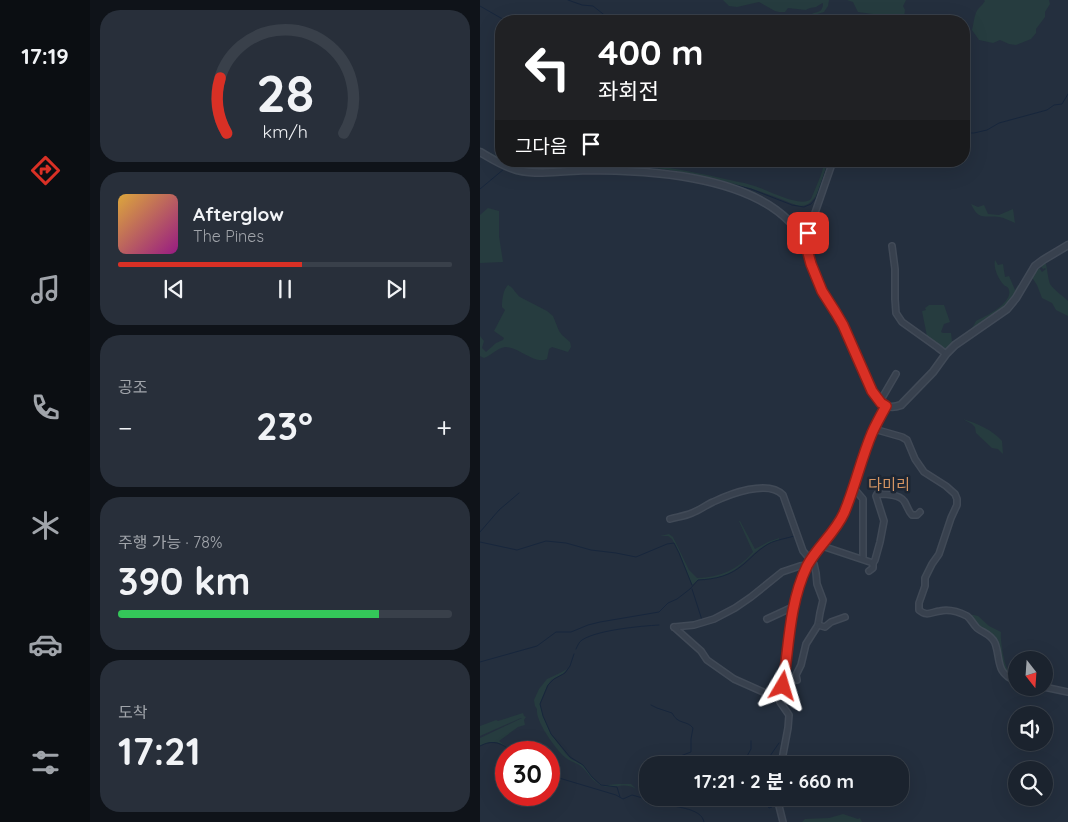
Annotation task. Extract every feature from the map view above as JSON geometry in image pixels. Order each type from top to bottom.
[{"type":"street","points":[[480,152],[495,161]]},
{"type":"street","points":[[508,167],[526,172],[586,170],[653,172],[723,186],[752,196],[778,212],[787,219],[803,238],[822,291],[843,325],[872,391],[884,404],[895,407],[901,405],[933,372],[955,345],[1007,309],[1016,298],[1035,266],[1068,245]]},
{"type":"street","points":[[807,249],[808,233],[831,167]]},
{"type":"street","points":[[892,246],[895,269],[896,313],[902,322],[946,354]]},
{"type":"street","points":[[783,756],[789,715],[780,704],[790,624],[799,584],[814,554],[842,518],[884,404],[882,398],[896,374]]},
{"type":"street","points":[[874,429],[902,436],[907,440],[915,459],[924,472],[946,486],[955,494],[957,499],[958,505],[951,518],[940,554],[925,578],[919,610],[928,615],[941,610],[954,611],[970,619],[978,629],[992,638],[995,643],[1000,666],[1008,677]]},
{"type":"street","points":[[670,519],[692,514],[713,501],[756,487],[780,491],[803,551],[811,559],[815,568],[817,584],[823,600],[818,625],[806,644],[801,665],[796,675],[797,680]]},
{"type":"street","points":[[853,490],[863,499],[863,559]]},
{"type":"street","points":[[869,571],[873,568],[884,521],[877,494],[887,494],[904,500],[912,515],[917,515],[920,512]]},
{"type":"street","points":[[822,546],[873,563]]},
{"type":"street","points":[[781,698],[734,679],[707,660],[701,651],[674,627],[694,625],[714,619],[751,597],[782,572],[808,565]]},
{"type":"street","points":[[767,619],[794,607]]},
{"type":"street","points":[[818,625],[825,627],[831,622],[846,617]]},
{"type":"street","points":[[1053,689],[1068,692]]},
{"type":"street","points":[[779,806],[783,822]]},
{"type":"green space","points":[[723,0],[829,0],[824,12],[814,15],[810,15],[819,12],[823,3],[806,10],[788,8],[785,12],[775,11],[759,2],[737,7],[729,6]]},
{"type":"green space","points":[[847,0],[906,0],[903,6],[904,15],[876,15],[858,12],[853,2]]},
{"type":"green space","points":[[984,0],[1049,0],[1050,4],[1045,12],[1045,17],[1036,29],[1036,33],[1031,39],[1016,45],[1000,40],[993,43],[979,40],[972,30],[977,10]]},
{"type":"green space","points":[[480,148],[495,155],[495,158],[480,151]]},
{"type":"green space","points":[[512,167],[612,167],[690,174],[755,192],[786,214],[804,231],[808,230],[805,236],[755,195],[653,171],[534,171]]},
{"type":"green space","points":[[646,167],[663,167],[707,175],[744,183],[791,200],[806,201],[811,199],[823,167],[826,167],[816,196],[806,205],[799,206],[749,188],[708,177]]},
{"type":"green space","points":[[971,204],[978,207],[984,205],[988,214],[999,215],[1013,209],[1015,223],[1001,217],[979,215]]},
{"type":"green space","points":[[488,208],[499,211],[499,236],[503,262],[480,263],[480,215]]},
{"type":"green space","points":[[995,260],[998,265],[1003,264],[1005,277],[1009,276],[1015,290],[1018,285],[1019,289],[1008,306],[947,351],[943,349],[927,336],[922,311],[926,310],[925,308],[929,305],[944,305],[950,322],[944,324],[941,332],[951,333],[953,342],[972,328],[976,321],[991,313],[1007,300],[1009,290],[996,273]]},
{"type":"green space","points":[[1045,260],[1050,284],[1068,301],[1068,316],[1056,310],[1052,303],[1042,298],[1031,276],[1038,266],[1042,272],[1046,269],[1043,269],[1040,265]]},
{"type":"green space","points":[[508,285],[520,297],[553,316],[559,331],[570,342],[571,347],[568,352],[552,347],[549,349],[547,359],[537,360],[505,347],[484,358],[480,356],[480,336],[484,341],[482,348],[486,352],[504,338],[494,331],[505,310],[502,307],[503,298]]},
{"type":"green space","points":[[963,419],[984,427],[998,437],[1002,441],[1003,454],[998,449],[992,448],[976,433],[975,427],[972,424]]},
{"type":"green space","points":[[739,521],[755,549],[779,538],[779,540],[762,547],[731,572],[712,579],[698,580],[692,585],[672,539],[668,536],[660,536],[669,534],[673,537],[689,570],[697,578],[705,578],[735,568],[753,552]]},
{"type":"green space","points":[[965,614],[978,616],[989,626],[1001,632],[1008,675],[1002,668],[997,646]]},
{"type":"green space","points":[[567,669],[563,674],[551,680],[540,703],[543,716],[556,741],[551,741],[539,721],[534,700],[539,689],[547,679]]},
{"type":"green space","points":[[523,713],[526,717],[524,720],[525,725],[518,727],[499,741],[480,746],[480,738],[522,718],[480,736],[480,726]]},
{"type":"green space","points":[[560,746],[571,759],[583,765],[596,782],[611,787],[600,785],[597,783],[592,779],[581,766],[568,760],[562,754]]},
{"type":"green space","points":[[631,784],[636,789],[631,787],[611,787],[607,785]]},
{"type":"green space","points":[[843,814],[860,818],[862,822],[802,822],[805,819],[829,818]]},
{"type":"waterway","points":[[568,0],[582,5],[593,6],[604,15]]},
{"type":"waterway","points":[[480,6],[496,15]]},
{"type":"waterway","points":[[970,133],[987,130],[999,123],[1047,110],[1054,105],[1062,104],[1068,94]]},
{"type":"waterway","points":[[638,167],[690,174],[751,189],[792,205],[804,207],[811,204],[816,198],[827,167]]},
{"type":"waterway","points":[[480,189],[504,169]]},
{"type":"waterway","points":[[480,532],[499,510],[519,493]]},
{"type":"waterway","points":[[480,662],[537,646],[556,632],[571,632],[600,622],[659,612],[668,603],[690,589],[698,580],[717,578],[728,574],[739,568],[768,544],[794,536]]},
{"type":"waterway","points":[[480,542],[517,550],[546,541],[566,543],[591,550],[636,557],[674,543],[692,585]]},
{"type":"waterway","points":[[692,589],[702,620]]},
{"type":"waterway","points":[[576,649],[582,640],[598,634],[619,629],[659,625]]},
{"type":"waterway","points":[[574,654],[570,666],[565,673],[548,685],[540,704],[543,716],[551,734],[570,757],[583,765],[601,785],[617,787],[620,797]]},
{"type":"waterway","points":[[651,705],[672,713],[674,717],[693,728],[691,752],[680,756]]},
{"type":"waterway","points":[[747,756],[751,749],[751,741]]},
{"type":"waterway","points":[[480,746],[495,742]]},
{"type":"waterway","points":[[770,756],[779,743]]},
{"type":"waterway","points":[[560,778],[616,795],[623,799],[632,795],[692,810],[698,813],[704,822]]},
{"type":"waterway","points":[[768,806],[769,808],[772,806]]},
{"type":"district","name":"다미리","points":[[889,484]]},
{"type":"route","points":[[783,686],[790,624],[799,584],[814,554],[842,518],[872,432],[886,406],[876,398],[872,391],[853,345],[822,291],[807,249],[808,233]]}]
